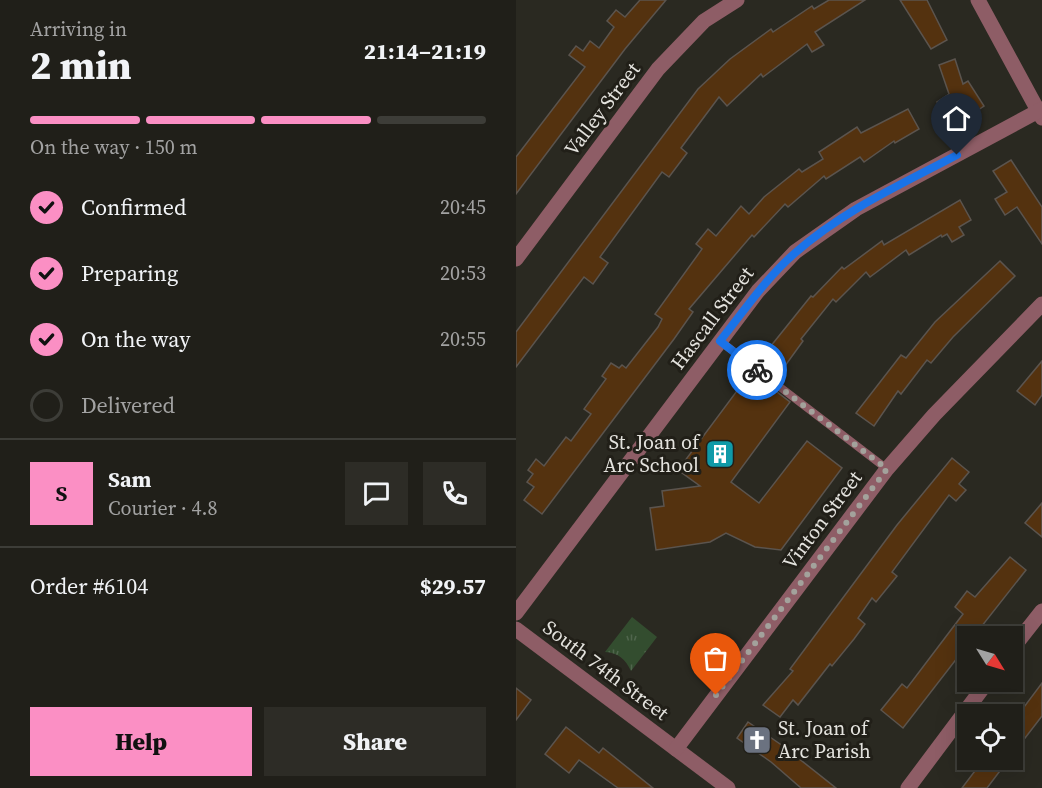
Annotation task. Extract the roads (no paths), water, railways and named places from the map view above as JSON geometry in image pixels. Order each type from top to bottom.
[{"type":"street","name":"Valley Street","points":[[516,259],[658,69],[704,21],[737,0]]},
{"type":"street","points":[[978,0],[1041,113]]},
{"type":"street","name":"Hascall Street","points":[[516,613],[772,275],[820,232],[856,209],[1041,113]]},
{"type":"street","name":"Vinton Street","points":[[676,749],[887,469],[934,415],[1042,304]]},
{"type":"street","points":[[1023,635],[1042,611]]},
{"type":"street","name":"South 74th Street","points":[[516,629],[728,788]]},
{"type":"street","points":[[908,788],[980,692]]},
{"type":"lane","points":[[720,341],[887,469]]},
{"type":"place","name":"St. Joan of Arc School","points":[[720,454]]},
{"type":"place","name":"St. Joan of Arc Parish","points":[[757,740]]}]
